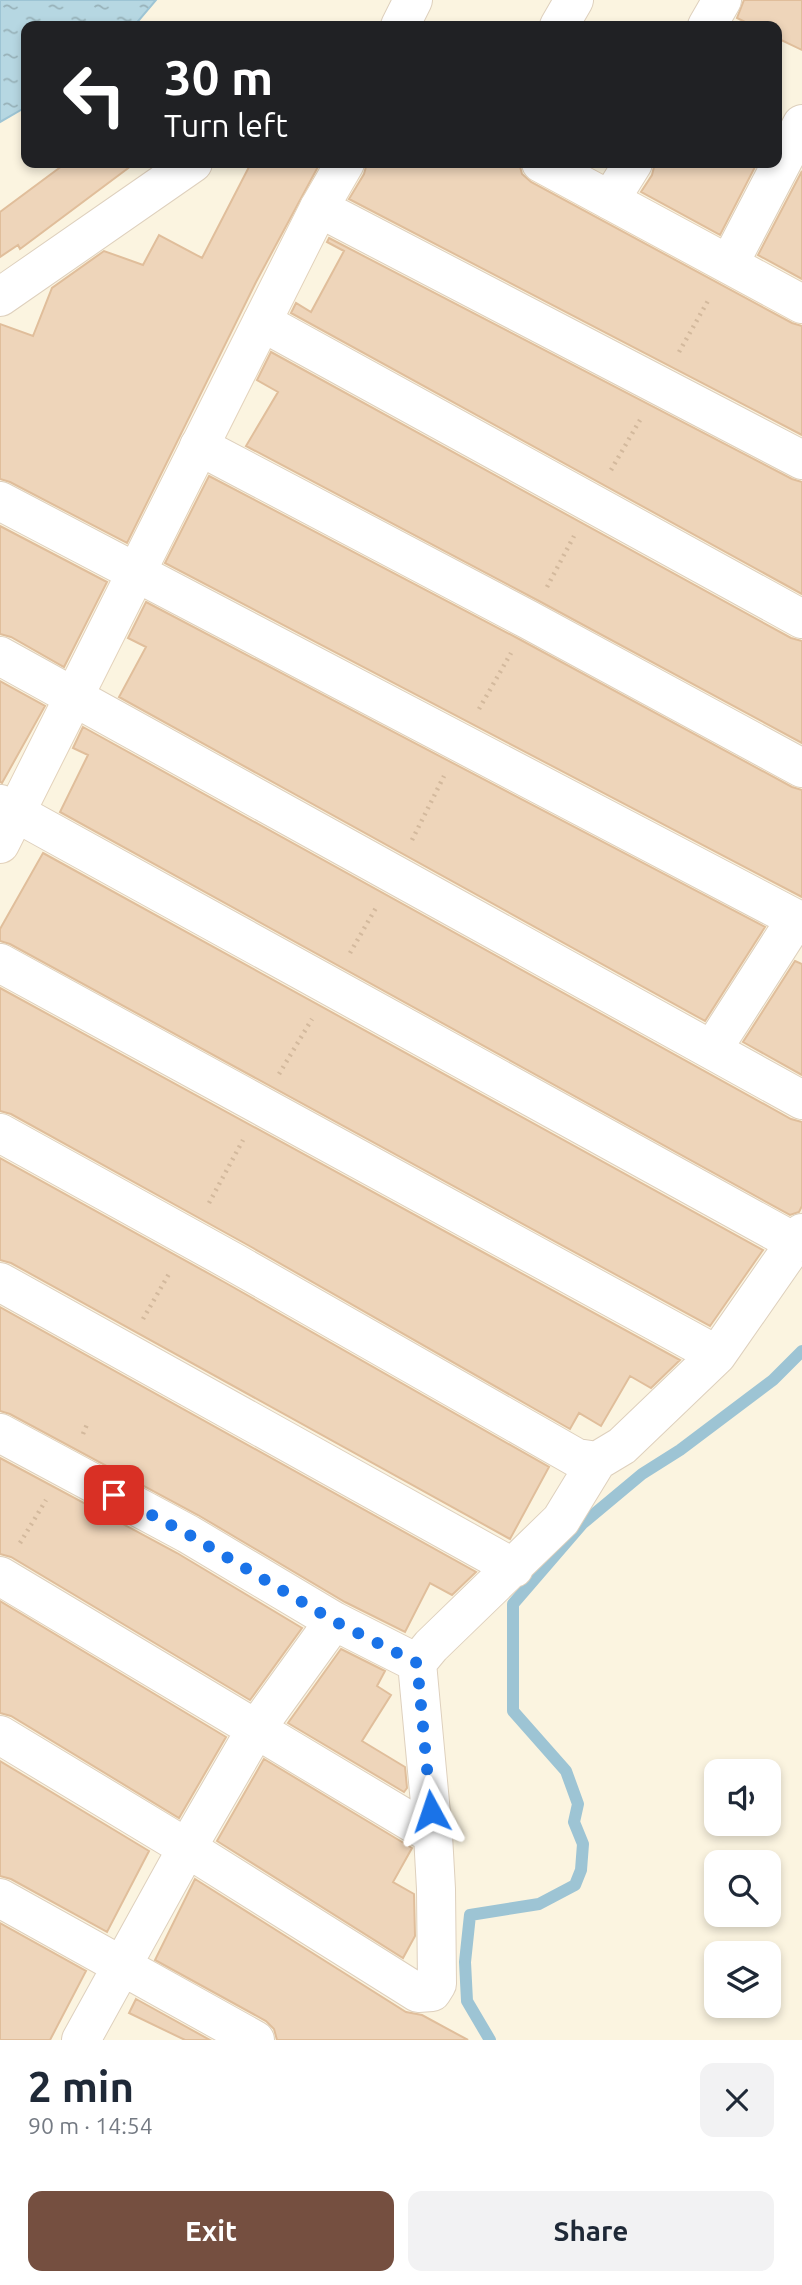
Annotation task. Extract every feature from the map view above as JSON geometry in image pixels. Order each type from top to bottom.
[{"type":"street","points":[[402,21],[413,0]]},
{"type":"street","points":[[562,21],[574,0]]},
{"type":"street","points":[[710,21],[722,0]]},
{"type":"street","points":[[782,162],[802,124]]},
{"type":"street","points":[[0,298],[186,168]]},
{"type":"street","points":[[0,1735],[418,1993],[432,1992],[438,1984],[436,1889],[417,1663],[431,1646],[561,1520],[597,1461],[622,1446],[717,1355],[799,1238],[5,820],[74,696],[319,208],[342,168]]},
{"type":"street","points":[[550,168],[802,304]]},
{"type":"street","points":[[610,200],[630,168]]},
{"type":"street","points":[[729,264],[779,168]]},
{"type":"street","points":[[319,208],[802,460]]},
{"type":"street","points":[[262,322],[802,619]]},
{"type":"street","points":[[200,446],[530,620],[802,768]]},
{"type":"street","points":[[0,501],[799,921],[712,1050]]},
{"type":"street","points":[[0,656],[802,1100]]},
{"type":"street","points":[[0,964],[717,1355]]},
{"type":"street","points":[[0,1133],[576,1458],[597,1461]]},
{"type":"street","points":[[0,1282],[514,1568]]},
{"type":"street","points":[[0,1433],[188,1534],[334,1621],[417,1663]]},
{"type":"street","points":[[7,1564],[256,1729],[433,1835]]},
{"type":"street","points":[[81,2040],[256,1729],[334,1621]]},
{"type":"street","points":[[0,1898],[255,2040]]},
{"type":"path","points":[[124,1352],[190,1238]]},
{"type":"path","points":[[7,1564],[65,1469]]},
{"type":"water","points":[[0,0],[156,0],[138,21],[21,21],[21,110],[0,122]]},
{"type":"building","points":[[744,0],[802,0],[802,50],[782,40],[782,21],[743,21],[737,18]]},
{"type":"building","points":[[59,168],[128,168],[20,249],[18,245],[0,257],[0,212]]},
{"type":"building","points":[[248,168],[317,168],[256,282],[127,543],[0,479],[0,324],[33,336],[52,288],[104,251],[143,265],[159,235],[202,258]]},
{"type":"building","points":[[366,168],[520,168],[522,174],[531,182],[802,326],[802,435],[349,199]]},
{"type":"building","points":[[654,168],[754,168],[720,235],[641,192]]},
{"type":"building","points":[[802,171],[802,279],[758,255]]},
{"type":"building","points":[[329,238],[802,482],[802,594],[291,313],[296,303],[311,312],[344,251],[327,242]]},
{"type":"building","points":[[271,352],[791,638],[802,641],[802,743],[246,446],[278,392],[257,380]]},
{"type":"building","points":[[209,476],[802,790],[802,897],[165,563]]},
{"type":"building","points":[[0,526],[107,582],[64,667],[11,637],[0,634]]},
{"type":"building","points":[[146,602],[765,927],[705,1021],[119,697],[146,647],[128,638]]},
{"type":"building","points":[[0,681],[45,706],[2,783],[0,782]]},
{"type":"building","points":[[83,727],[791,1119],[802,1122],[802,1206],[799,1212],[790,1215],[60,812],[88,755],[73,748]]},
{"type":"building","points":[[43,853],[763,1250],[710,1326],[10,944],[0,941],[0,929]]},
{"type":"building","points":[[795,961],[802,964],[802,1075],[743,1042]]},
{"type":"building","points":[[0,988],[680,1360],[651,1388],[630,1376],[601,1426],[579,1413],[570,1429],[246,1244],[11,1114],[0,1111]]},
{"type":"building","points":[[0,1158],[549,1467],[510,1539],[11,1263],[0,1260]]},
{"type":"building","points":[[0,1307],[476,1572],[452,1595],[430,1583],[405,1632],[345,1602],[198,1515],[0,1411]]},
{"type":"building","points":[[0,1458],[177,1553],[302,1628],[250,1700],[11,1557],[0,1554]]},
{"type":"building","points":[[0,1601],[226,1737],[179,1818],[11,1716],[0,1713]]},
{"type":"building","points":[[341,1649],[385,1671],[377,1686],[391,1695],[362,1741],[405,1767],[407,1788],[404,1792],[288,1723]]},
{"type":"building","points":[[264,1759],[412,1848],[393,1882],[414,1894],[415,1936],[403,1958],[217,1841]]},
{"type":"building","points":[[0,1761],[149,1851],[107,1932],[11,1879],[0,1876]]},
{"type":"building","points":[[195,1879],[406,2012],[422,2015],[468,2040],[277,2040],[274,2029],[266,2021],[155,1960]]},
{"type":"building","points":[[0,1923],[86,1971],[50,2040],[0,2040]]},
{"type":"building","points":[[136,1999],[210,2040],[185,2040],[129,2013]]},
{"type":"waterway","points":[[490,2040],[467,2001],[465,1962],[470,1915],[539,1904],[575,1885],[581,1870],[583,1844],[574,1822],[578,1804],[566,1771],[513,1711],[513,1604],[582,1524],[642,1474],[680,1450],[773,1380],[802,1351]]},
{"type":"route","points":[[114,1495],[188,1534],[334,1621],[417,1663],[431,1811]]}]
